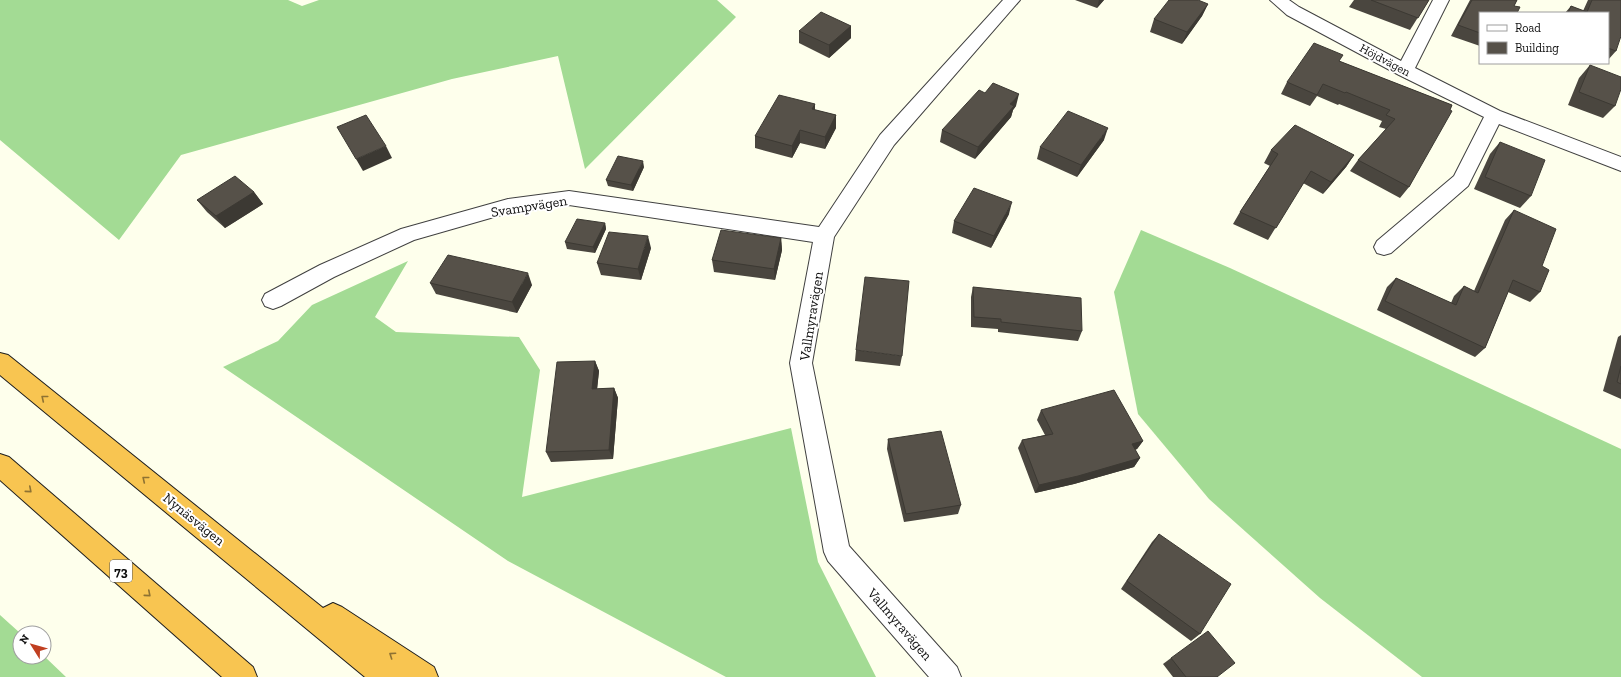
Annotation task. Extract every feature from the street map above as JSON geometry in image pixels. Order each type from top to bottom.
[{"type":"highway","name":"Nynäsvägen","points":[[0,362],[387,677]]},
{"type":"highway","name":"73","points":[[0,465],[243,677]]},
{"type":"highway","points":[[230,548],[424,677]]},
{"type":"street","name":"Vallmyravägen","points":[[947,677],[837,552],[801,363],[824,236],[887,140],[1012,0]]},
{"type":"street","name":"Höjdvägen","points":[[1278,0],[1293,11],[1405,71],[1494,115],[1621,164]]},
{"type":"street","points":[[1405,71],[1441,0]]},
{"type":"street","points":[[1384,247],[1461,181],[1494,115]]},
{"type":"street","name":"Svampvägen","points":[[273,300],[327,271],[408,234],[508,206],[569,198],[824,236]]},
{"type":"green space","points":[[0,0],[288,0],[302,6],[319,0],[717,0],[736,17],[585,169],[558,56],[452,79],[181,155],[119,240],[0,140]]},
{"type":"green space","points":[[1141,230],[1230,268],[1621,449],[1621,677],[1422,677],[1320,598],[1209,499],[1138,414],[1114,292]]},
{"type":"green space","points":[[408,261],[375,317],[396,332],[519,337],[540,370],[522,497],[791,428],[818,562],[876,677],[726,677],[508,561],[223,367],[278,341],[312,305]]},
{"type":"green space","points":[[0,615],[12,626],[12,665],[52,665],[52,664],[66,677],[0,677]]},
{"type":"building","points":[[1169,0],[1198,0],[1208,4],[1187,32],[1154,19]]},
{"type":"building","points":[[1371,0],[1429,0],[1418,18]]},
{"type":"building","points":[[1472,0],[1517,0],[1514,6],[1520,7],[1518,12],[1479,12],[1479,33],[1458,25]]},
{"type":"building","points":[[1592,0],[1621,0],[1621,36],[1616,51],[1609,48],[1609,12],[1587,12]]},
{"type":"building","points":[[1571,6],[1587,12],[1568,12]]},
{"type":"building","points":[[821,12],[851,26],[829,45],[799,31]]},
{"type":"building","points":[[1314,43],[1343,55],[1339,61],[1452,105],[1450,110],[1452,111],[1409,187],[1358,160],[1395,119],[1386,115],[1390,110],[1323,84],[1317,95],[1287,82]]},
{"type":"building","points":[[1590,65],[1621,77],[1621,89],[1615,106],[1579,92]]},
{"type":"building","points":[[993,83],[1019,94],[1010,104],[1014,106],[978,147],[942,130],[979,90],[985,93]]},
{"type":"building","points":[[779,95],[815,104],[812,109],[836,115],[825,137],[800,130],[792,146],[755,136]]},
{"type":"building","points":[[1068,111],[1108,128],[1081,165],[1040,147]]},
{"type":"building","points":[[366,115],[386,146],[356,159],[337,127]]},
{"type":"building","points":[[1295,125],[1354,155],[1331,182],[1311,171],[1276,228],[1240,212],[1278,154],[1271,150]]},
{"type":"building","points":[[1500,142],[1545,160],[1531,196],[1485,177]]},
{"type":"building","points":[[618,156],[643,161],[631,185],[606,180]]},
{"type":"building","points":[[235,176],[254,192],[216,216],[197,200]]},
{"type":"building","points":[[974,188],[1012,202],[994,236],[954,221]]},
{"type":"building","points":[[1514,210],[1556,229],[1542,266],[1549,270],[1540,292],[1513,280],[1485,348],[1385,301],[1396,278],[1456,305],[1464,286],[1478,293]]},
{"type":"building","points":[[577,219],[605,223],[593,247],[565,242]]},
{"type":"building","points":[[721,230],[781,238],[774,269],[712,260]]},
{"type":"building","points":[[609,232],[648,236],[638,269],[597,263]]},
{"type":"building","points":[[448,255],[528,273],[512,302],[430,283]]},
{"type":"building","points":[[865,277],[909,281],[902,356],[856,350]]},
{"type":"building","points":[[973,287],[1081,298],[1082,331],[1001,322],[1001,319],[974,317]]},
{"type":"building","points":[[595,361],[592,389],[614,388],[609,450],[546,452],[557,362]]},
{"type":"building","points":[[1621,366],[1621,384],[1617,382]]},
{"type":"building","points":[[1114,390],[1143,441],[1132,444],[1140,458],[1078,476],[1039,485],[1022,440],[1053,434],[1041,410]]},
{"type":"building","points":[[941,431],[961,505],[906,514],[888,439]]},
{"type":"building","points":[[1159,534],[1231,584],[1200,634],[1127,581]]},
{"type":"building","points":[[1208,631],[1235,663],[1217,677],[1186,677],[1171,658]]}]
